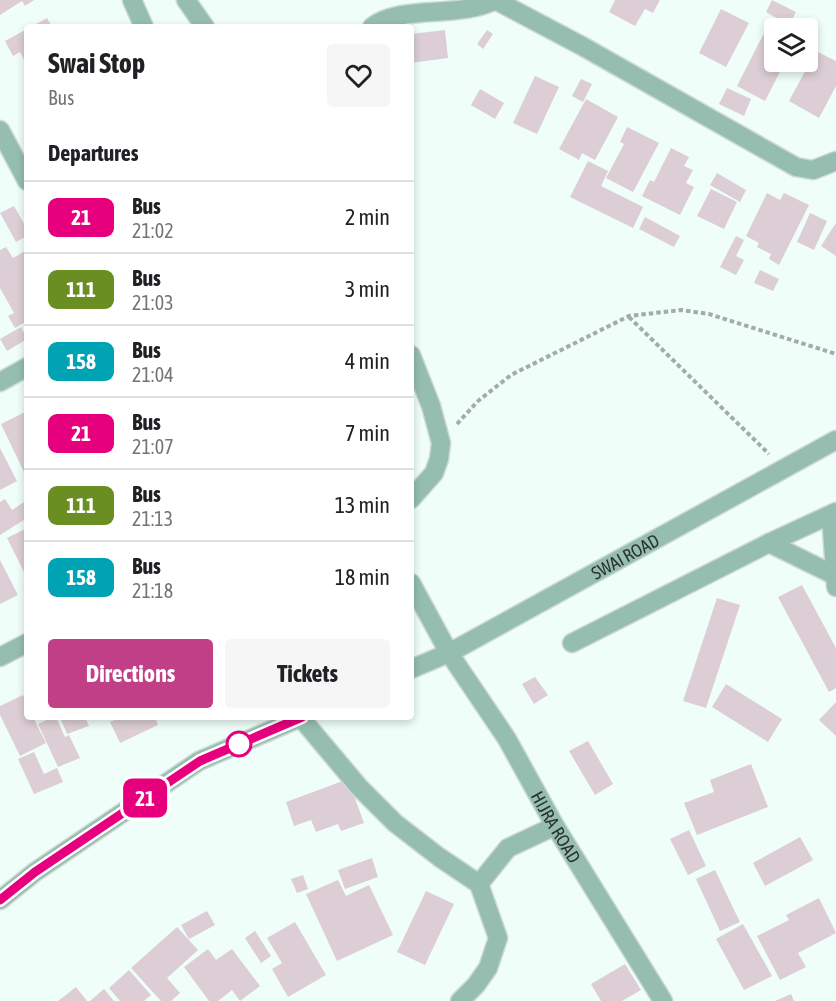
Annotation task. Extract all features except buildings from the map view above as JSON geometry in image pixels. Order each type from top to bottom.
[{"type":"street","points":[[132,0],[143,24]]},
{"type":"street","points":[[186,0],[203,24]]},
{"type":"street","points":[[376,24],[382,20],[481,8],[495,0],[796,166],[813,170],[836,161]]},
{"type":"street","points":[[0,130],[24,175]]},
{"type":"street","points":[[414,363],[431,406],[441,443],[434,473],[414,496]]},
{"type":"street","points":[[0,382],[24,369]]},
{"type":"street","name":"SWAI ROAD","points":[[414,668],[449,653],[836,440]]},
{"type":"street","points":[[572,643],[833,513],[835,581]]},
{"type":"street","points":[[769,543],[835,581]]},
{"type":"street","name":"HIJRA ROAD","points":[[414,589],[449,653],[507,739],[555,826],[663,1001]]},
{"type":"street","points":[[0,657],[24,645]]},
{"type":"street","points":[[0,900],[35,872],[200,761],[294,720]]},
{"type":"street","points":[[303,720],[359,787],[395,824],[479,884],[498,938],[488,968],[476,985],[460,1001]]},
{"type":"street","points":[[479,884],[508,848],[555,826]]},
{"type":"path","points":[[441,443],[478,401],[511,375],[628,316],[681,310],[709,314],[836,354]]},
{"type":"path","points":[[628,316],[739,422],[783,468]]},
{"type":"bus line","name":"21","points":[[0,900],[35,872],[200,761],[295,720]]}]
